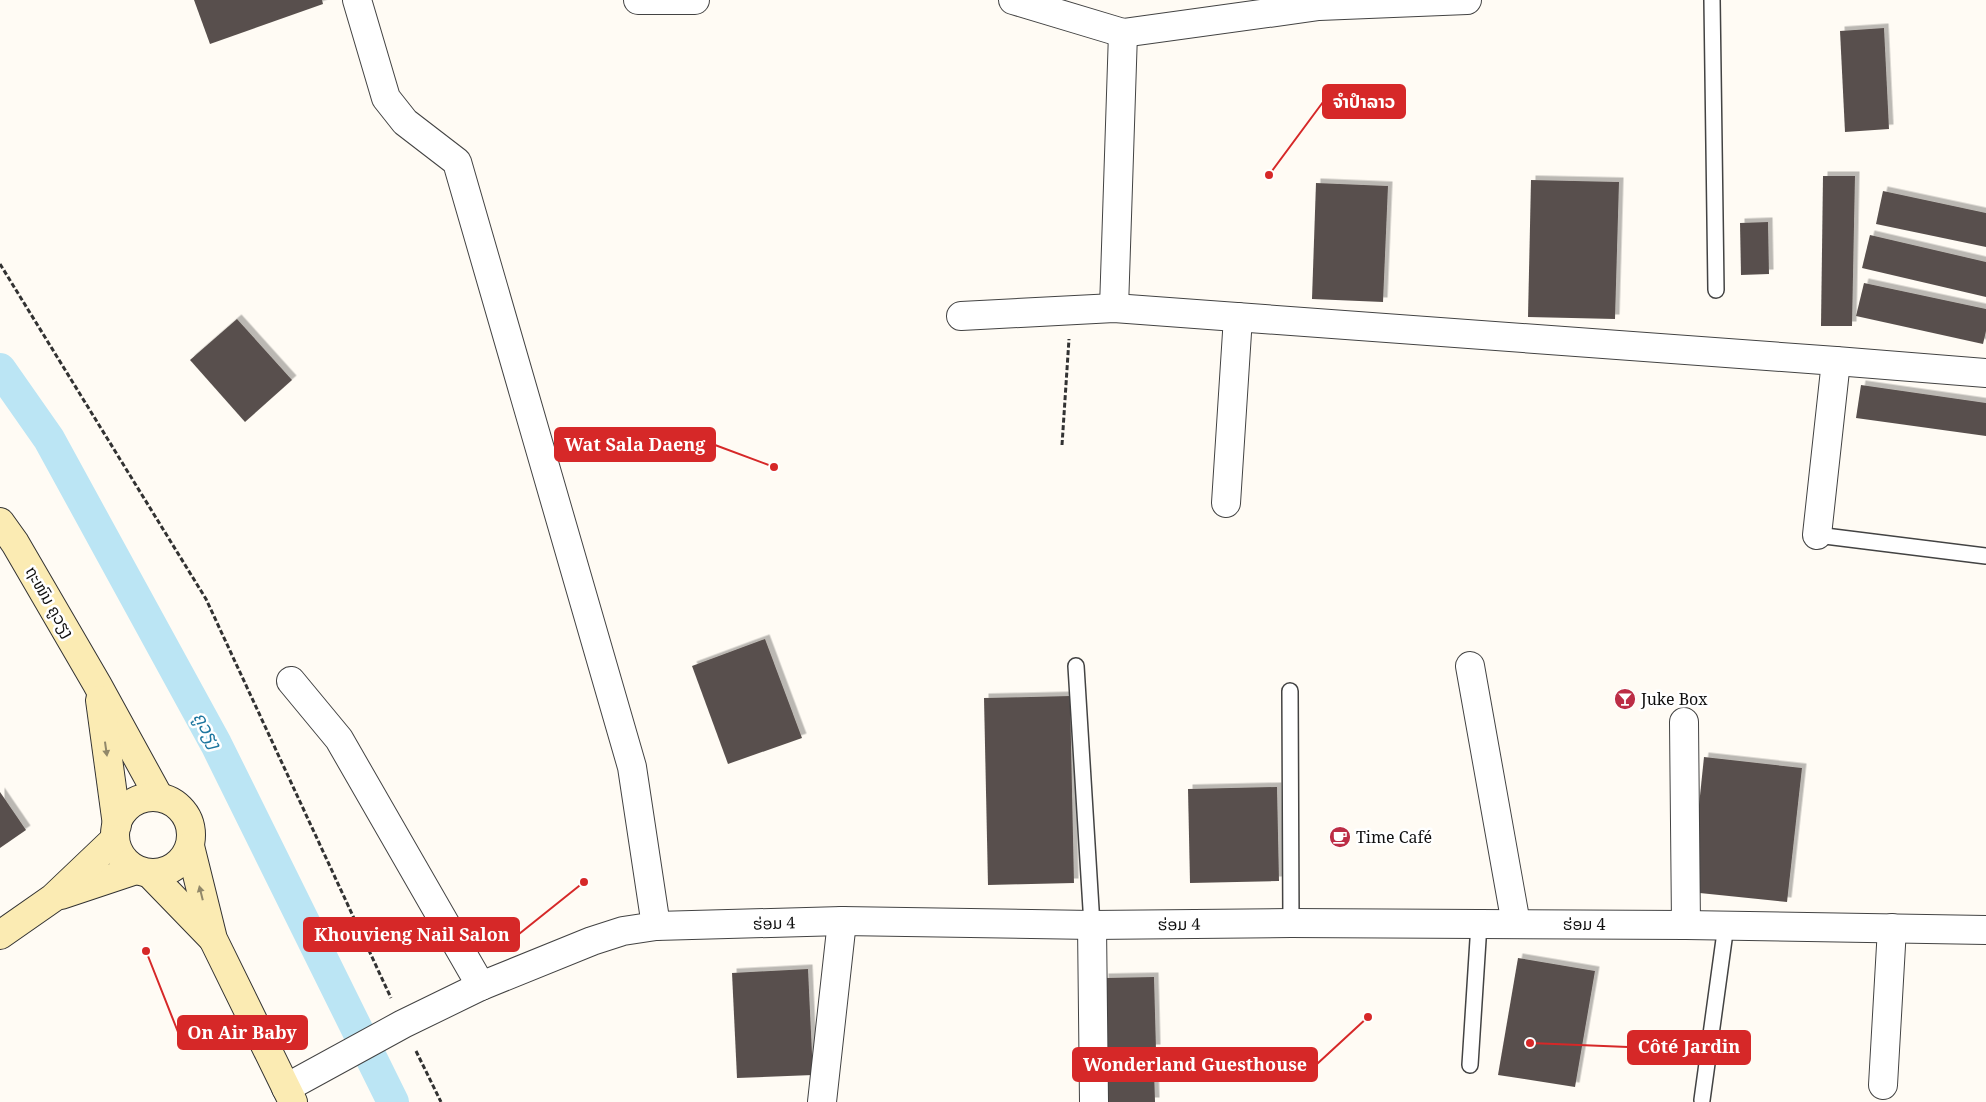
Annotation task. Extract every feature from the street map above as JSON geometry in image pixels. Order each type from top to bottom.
[{"type":"street","points":[[357,0],[386,98],[405,122],[457,162],[632,767],[656,926]]},
{"type":"street","points":[[638,0],[695,0]]},
{"type":"street","points":[[1013,0],[1123,33],[1319,6],[1467,0]]},
{"type":"street","points":[[1114,308],[1123,33]]},
{"type":"street","points":[[961,316],[1114,308],[1986,373]]},
{"type":"street","points":[[1226,503],[1238,317]]},
{"type":"street","points":[[1817,535],[1836,361]]},
{"type":"street","name":"ຖະໜົນ ຄູວຽງ","points":[[0,522],[15,543],[97,684],[158,797]]},
{"type":"street","points":[[1470,666],[1516,924]]},
{"type":"street","points":[[290,681],[339,739],[481,986]]},
{"type":"street","name":"ຖະໜົນ ຄູວຽງ","points":[[97,684],[116,832]]},
{"type":"street","points":[[1684,722],[1686,925]]},
{"type":"street","points":[[0,935],[53,898],[116,832],[122,814],[133,803],[144,798],[158,797],[181,809],[190,827],[190,846],[213,939],[290,1095]]},
{"type":"street","points":[[116,832],[121,857],[142,872],[213,939]]},
{"type":"street","points":[[53,898],[142,872],[162,873],[180,864],[190,846]]},
{"type":"street","points":[[822,1102],[842,921]]},
{"type":"street","name":"ຮ່ອມ 4","points":[[290,1095],[311,1074],[398,1027],[481,986],[592,941],[623,931],[656,926],[842,921],[1092,925],[1291,923],[1726,925],[1986,930]]},
{"type":"street","points":[[1092,925],[1094,1102]]},
{"type":"street","points":[[1883,1085],[1892,928]]},
{"type":"lane","points":[[1712,0],[1716,290]]},
{"type":"lane","points":[[1817,535],[1986,556]]},
{"type":"lane","points":[[1076,666],[1092,925]]},
{"type":"lane","points":[[1290,691],[1291,923]]},
{"type":"lane","points":[[1470,1065],[1479,924]]},
{"type":"lane","points":[[1702,1100],[1726,925]]},
{"type":"path","points":[[0,264],[206,599],[255,704],[398,1027],[441,1102]]},
{"type":"path","points":[[1062,445],[1071,311]]},
{"type":"building","points":[[194,0],[322,0],[323,4],[210,44]]},
{"type":"building","points":[[1884,28],[1889,129],[1845,132],[1840,31]]},
{"type":"building","points":[[1823,176],[1855,176],[1852,326],[1821,326]]},
{"type":"building","points":[[1531,180],[1619,182],[1615,319],[1528,317]]},
{"type":"building","points":[[1316,183],[1388,186],[1383,302],[1312,299]]},
{"type":"building","points":[[1883,191],[1986,213],[1986,247],[1876,224]]},
{"type":"building","points":[[1768,222],[1769,274],[1741,275],[1740,223]]},
{"type":"building","points":[[1870,235],[1986,262],[1986,297],[1862,268]]},
{"type":"building","points":[[1864,283],[1986,309],[1986,331],[1983,344],[1856,316]]},
{"type":"building","points":[[237,319],[292,380],[245,422],[190,360]]},
{"type":"building","points":[[1861,385],[1986,403],[1986,436],[1856,418]]},
{"type":"building","points":[[765,639],[802,738],[728,764],[692,666]]},
{"type":"building","points":[[1070,696],[1074,883],[988,885],[984,698]]},
{"type":"building","points":[[1704,757],[1802,768],[1787,902],[1690,892]]},
{"type":"building","points":[[1277,787],[1279,881],[1190,883],[1188,789]]},
{"type":"building","points":[[0,792],[26,830],[0,848]]},
{"type":"building","points":[[1518,958],[1595,971],[1575,1087],[1498,1075]]},
{"type":"building","points":[[808,969],[813,1075],[737,1078],[732,973]]},
{"type":"building","points":[[1154,977],[1156,1049],[1107,1050],[1104,978]]},
{"type":"building","points":[[1154,1069],[1155,1102],[1106,1102],[1105,1071]]},
{"type":"waterway","name":"ຄູວຽງ","points":[[0,369],[49,439],[216,744],[393,1102]]},
{"type":"place","name":"ຈຳປຳລາວ","points":[[1269,175]]},
{"type":"place","name":"Wat Sala Daeng","points":[[774,467]]},
{"type":"place","name":"Juke Box","points":[[1625,699]]},
{"type":"place","name":"Time Café","points":[[1340,837]]},
{"type":"place","name":"Khouvieng Nail Salon","points":[[584,882]]},
{"type":"place","name":"On Air Baby","points":[[146,951]]},
{"type":"place","name":"Wonderland Guesthouse","points":[[1368,1017]]},
{"type":"place","name":"Côté Jardin","points":[[1530,1043]]}]
